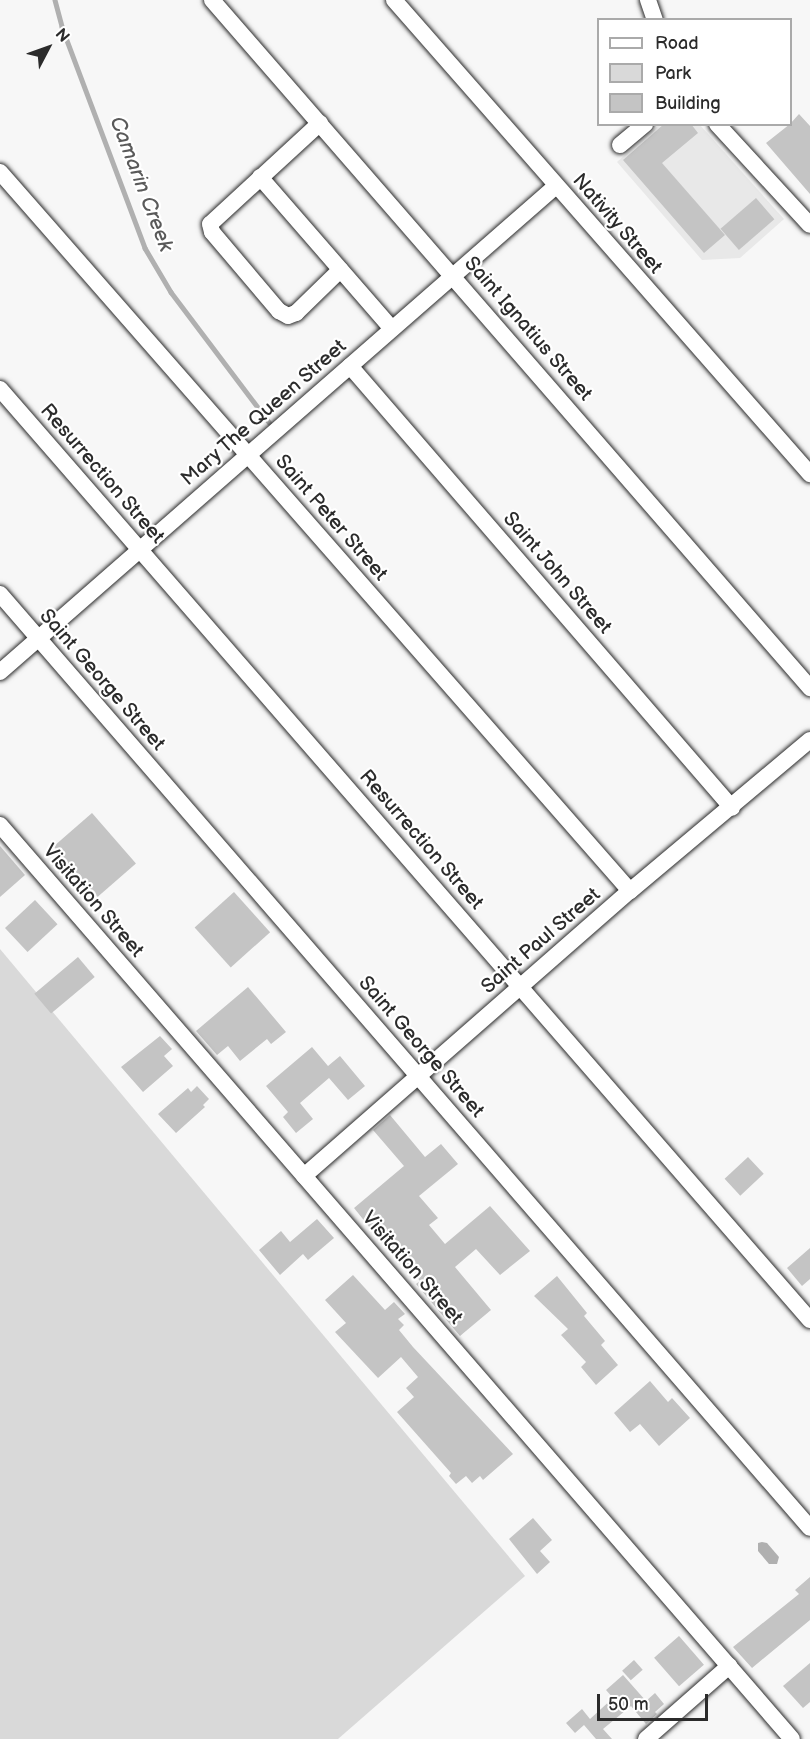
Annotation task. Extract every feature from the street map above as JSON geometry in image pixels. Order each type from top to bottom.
[{"type":"street","name":"Saint Ignatius Street","points":[[212,0],[454,275],[810,688]]},
{"type":"street","name":"Nativity Street","points":[[393,0],[810,474]]},
{"type":"street","points":[[648,0],[654,18]]},
{"type":"street","points":[[320,123],[210,224],[212,232],[279,311],[288,316],[296,313],[340,270]]},
{"type":"street","points":[[620,146],[643,126]]},
{"type":"street","points":[[719,126],[810,225]]},
{"type":"street","name":"Saint Peter Street","points":[[0,172],[630,891]]},
{"type":"street","points":[[260,177],[392,329]]},
{"type":"street","name":"Mary The Queen Street","points":[[0,672],[556,186]]},
{"type":"street","name":"Saint John Street","points":[[350,366],[732,808]]},
{"type":"street","name":"Resurrection Street","points":[[0,389],[810,1320]]},
{"type":"street","name":"Saint George Street","points":[[0,594],[810,1528]]},
{"type":"street","name":"Saint Paul Street","points":[[304,1176],[630,891],[732,808],[810,740]]},
{"type":"street","name":"Visitation Street","points":[[0,825],[792,1739]]},
{"type":"street","points":[[646,1739],[729,1666]]},
{"type":"shaded area","points":[[658,126],[701,126],[784,219],[740,258],[702,260],[617,162]]},
{"type":"shaded area","points":[[758,1543],[767,1543],[779,1557],[777,1564],[769,1564],[758,1551]]},
{"type":"green space","points":[[0,949],[525,1576],[338,1739],[0,1739]]},
{"type":"building","points":[[799,114],[810,126],[810,194],[766,143],[787,126],[792,126],[792,122]]},
{"type":"building","points":[[662,126],[693,126],[698,133],[662,163],[725,235],[704,253],[623,160]]},
{"type":"building","points":[[756,198],[774,219],[739,250],[721,229]]},
{"type":"building","points":[[92,813],[136,864],[97,897],[54,846]]},
{"type":"building","points":[[0,846],[25,875],[0,897]]},
{"type":"building","points":[[234,892],[270,932],[231,968],[195,927]]},
{"type":"building","points":[[35,900],[58,924],[28,952],[5,928]]},
{"type":"building","points":[[78,957],[95,977],[51,1014],[34,994]]},
{"type":"building","points":[[248,987],[286,1032],[271,1044],[267,1039],[240,1061],[228,1046],[217,1055],[196,1031]]},
{"type":"building","points":[[160,1036],[172,1049],[164,1056],[173,1066],[143,1092],[121,1067]]},
{"type":"building","points":[[312,1047],[328,1066],[340,1056],[365,1086],[348,1100],[329,1078],[300,1103],[313,1119],[296,1133],[283,1117],[288,1112],[266,1086]]},
{"type":"building","points":[[197,1086],[209,1099],[203,1105],[205,1107],[176,1133],[158,1114],[188,1088],[191,1092]]},
{"type":"building","points":[[390,1115],[425,1157],[441,1144],[458,1164],[419,1196],[438,1218],[429,1225],[445,1244],[490,1206],[530,1251],[500,1275],[476,1249],[455,1267],[491,1310],[460,1336],[416,1284],[420,1281],[407,1265],[387,1241],[383,1244],[354,1208],[404,1166],[373,1130]]},
{"type":"building","points":[[748,1157],[764,1174],[740,1196],[725,1179]]},
{"type":"building","points":[[317,1219],[334,1238],[308,1260],[303,1254],[280,1275],[259,1250],[281,1231],[290,1242]]},
{"type":"building","points":[[810,1248],[810,1279],[802,1286],[787,1268]]},
{"type":"building","points":[[353,1275],[385,1310],[394,1302],[405,1314],[398,1319],[404,1325],[399,1330],[513,1454],[483,1480],[480,1476],[472,1483],[466,1476],[456,1484],[449,1476],[451,1473],[397,1412],[414,1397],[406,1388],[418,1377],[401,1357],[378,1378],[335,1332],[346,1323],[325,1300]]},
{"type":"building","points":[[557,1276],[587,1313],[584,1316],[605,1341],[601,1345],[618,1365],[596,1385],[581,1367],[586,1362],[561,1335],[568,1329],[534,1296]]},
{"type":"building","points":[[650,1381],[668,1402],[672,1398],[690,1418],[659,1446],[640,1424],[630,1432],[614,1413]]},
{"type":"building","points":[[533,1518],[552,1540],[540,1551],[550,1562],[537,1574],[509,1539]]},
{"type":"building","points":[[810,1577],[810,1620],[752,1668],[733,1647],[799,1594],[795,1590]]},
{"type":"building","points":[[679,1636],[704,1665],[679,1686],[654,1658]]},
{"type":"building","points":[[634,1660],[643,1670],[631,1680],[622,1671]]},
{"type":"building","points":[[810,1663],[810,1702],[803,1708],[783,1686]]},
{"type":"building","points":[[623,1675],[646,1701],[655,1693],[664,1704],[655,1712],[657,1714],[646,1724],[631,1706],[603,1729],[612,1739],[596,1739],[584,1725],[575,1733],[566,1723],[582,1709],[590,1719],[613,1698],[606,1690]]},
{"type":"waterway","name":"Camarin Creek","points":[[55,0],[62,27],[145,248],[171,292],[269,422]]}]
